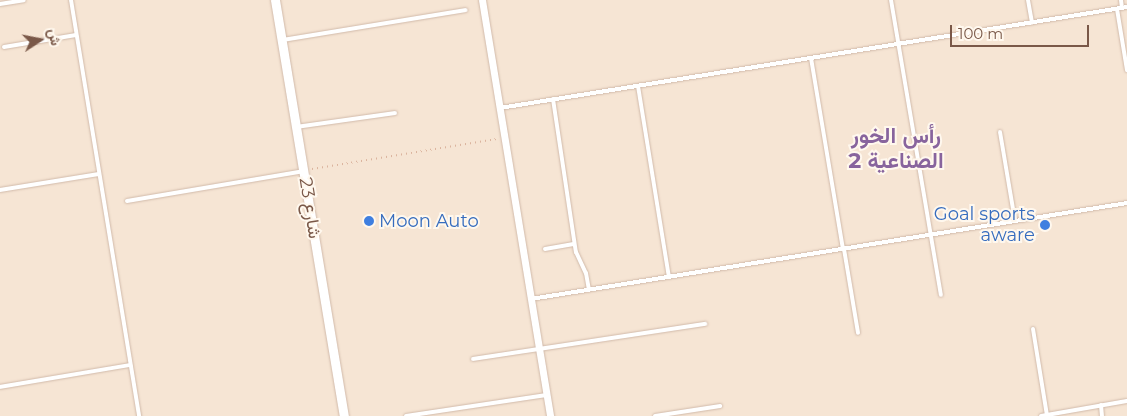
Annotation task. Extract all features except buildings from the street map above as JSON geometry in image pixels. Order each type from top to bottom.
[{"type":"street","name":"شارع 23","points":[[276,0],[344,416]]},
{"type":"street","points":[[482,0],[550,416]]},
{"type":"lane","points":[[0,4],[24,0]]},
{"type":"lane","points":[[71,0],[139,416]]},
{"type":"lane","points":[[891,0],[941,295]]},
{"type":"lane","points":[[1028,0],[1032,22]]},
{"type":"lane","points":[[500,108],[1125,8],[1121,0]]},
{"type":"lane","points":[[1117,9],[1127,70]]},
{"type":"lane","points":[[282,40],[466,10]]},
{"type":"lane","points":[[4,47],[76,35]]},
{"type":"lane","points":[[811,58],[858,333]]},
{"type":"lane","points":[[638,86],[669,277]]},
{"type":"lane","points":[[553,99],[574,244],[577,256],[586,273],[589,290]]},
{"type":"lane","points":[[296,127],[395,113]]},
{"type":"lane","points":[[1000,132],[1015,222]]},
{"type":"lane","points":[[127,201],[304,171]]},
{"type":"lane","points":[[0,190],[99,174]]},
{"type":"lane","points":[[531,299],[1127,203]]},
{"type":"lane","points":[[544,249],[574,244]]},
{"type":"lane","points":[[473,359],[705,324]]},
{"type":"lane","points":[[1032,330],[1047,415]]},
{"type":"lane","points":[[0,387],[130,365]]},
{"type":"lane","points":[[406,416],[546,395]]},
{"type":"lane","points":[[1041,416],[1127,401]]},
{"type":"lane","points":[[1100,405],[1102,416]]},
{"type":"lane","points":[[655,416],[720,406]]},
{"type":"path","points":[[304,171],[505,137]]},
{"type":"shaded area","points":[[0,0],[1127,0],[1127,416],[0,416]]},
{"type":"place","name":"Moon Auto","points":[[369,221]]},
{"type":"place","name":"Goal sports aware","points":[[1045,225]]},
{"type":"district","name":"رأس الخور الصناعية 2","points":[[896,148]]}]
